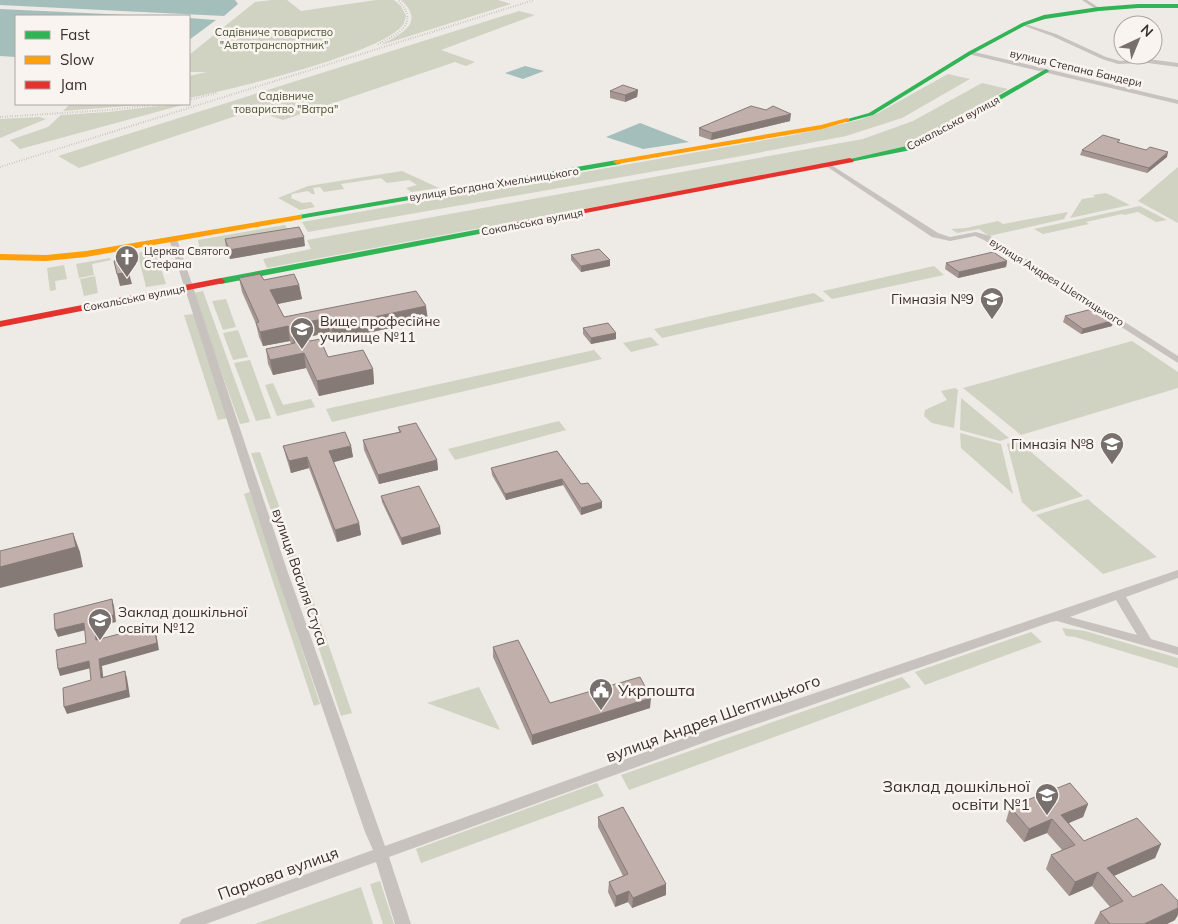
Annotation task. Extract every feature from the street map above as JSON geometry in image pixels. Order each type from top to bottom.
[{"type":"street","points":[[1084,0],[1099,9]]},
{"type":"street","name":"вулиця Богдана Хмельницького","points":[[0,257],[63,257],[642,160],[836,124],[871,114],[974,52],[1024,24],[1044,17],[1099,9],[1177,6]]},
{"type":"street","points":[[1024,24],[1112,60],[1129,63],[1148,61],[1178,65]]},
{"type":"street","name":"вулиця Степана Бандери","points":[[974,52],[1178,102]]},
{"type":"street","name":"Сокальська вулиця","points":[[0,324],[828,165],[912,147],[1046,71]]},
{"type":"street","name":"вулиця Андрея Шептицького","points":[[828,165],[935,235],[950,239],[976,234],[988,238],[1178,360]]},
{"type":"street","name":"вулиця Василя Стуса","points":[[173,239],[281,570],[381,853],[403,924]]},
{"type":"street","name":"вулиця Андрея Шептицького","points":[[381,853],[717,732],[1178,574]]},
{"type":"street","points":[[1118,594],[1147,642]]},
{"type":"street","points":[[1057,617],[1178,650]]},
{"type":"street","name":"Паркова вулиця","points":[[187,924],[381,853]]},
{"type":"green space","name":"Садівниче товариство \"Автотранспортник\"","points":[[287,0],[301,11],[376,0],[394,0],[401,6],[406,16],[404,23],[392,34],[339,58],[269,79],[190,98],[190,76],[207,72],[190,72],[190,54],[255,2]]},
{"type":"green space","points":[[401,0],[498,0],[511,4],[381,45],[403,32],[411,21],[408,8]]},
{"type":"green space","name":"Садівниче товариство \"Ватра\"","points":[[519,11],[535,15],[441,50],[475,62],[466,66],[455,62],[283,120],[254,110],[79,168],[58,156]]},
{"type":"green space","points":[[948,74],[970,79],[902,118],[846,136],[308,232],[302,222],[793,135],[859,120],[878,113]]},
{"type":"green space","points":[[982,83],[1008,89],[912,144],[892,151],[267,268],[263,259],[311,249],[307,240],[863,139],[913,121]]},
{"type":"green space","points":[[69,105],[140,105],[63,111]]},
{"type":"green space","points":[[166,105],[182,105],[20,149],[10,140],[48,127],[61,115],[109,112]]},
{"type":"green space","points":[[39,117],[46,119],[0,138],[0,119]]},
{"type":"green space","points":[[1178,167],[1178,223],[1138,201]]},
{"type":"green space","points":[[402,171],[439,188],[411,192],[406,188],[417,185],[409,180],[387,183],[381,178],[341,184],[344,189],[324,192],[320,187],[313,188],[315,194],[308,191],[292,194],[291,198],[302,203],[311,202],[315,207],[300,210],[278,198],[308,186]]},
{"type":"green space","points":[[1106,193],[1130,205],[1070,218],[1082,199]]},
{"type":"green space","points":[[1140,206],[1167,220],[1156,222],[1138,212],[1086,222],[1089,224],[1043,234],[1034,229]]},
{"type":"green space","points":[[1068,212],[1064,219],[989,236],[979,229],[957,233],[951,229],[966,228],[998,221],[1003,224]]},
{"type":"green space","points":[[285,225],[292,236],[200,251],[198,240]]},
{"type":"green space","points":[[155,250],[166,284],[146,287],[138,255],[123,258],[123,255]]},
{"type":"green space","points":[[110,258],[111,260],[92,264],[94,275],[79,278],[76,264]]},
{"type":"green space","points":[[64,265],[67,279],[55,281],[56,290],[50,291],[47,268]]},
{"type":"green space","points":[[934,266],[944,275],[832,299],[823,291]]},
{"type":"green space","points":[[95,276],[98,293],[84,296],[80,279]]},
{"type":"green space","points":[[203,291],[250,422],[240,424],[193,293]]},
{"type":"green space","points":[[814,293],[825,301],[662,338],[654,329]]},
{"type":"green space","points":[[226,299],[236,327],[223,330],[212,301]]},
{"type":"green space","points":[[194,314],[228,418],[218,420],[184,315]]},
{"type":"green space","points":[[238,330],[248,357],[233,360],[223,333]]},
{"type":"green space","points":[[651,337],[659,345],[631,352],[623,343]]},
{"type":"green space","points":[[1132,341],[1178,372],[1178,388],[1021,435],[963,388]]},
{"type":"green space","points":[[594,350],[602,359],[332,422],[326,409]]},
{"type":"green space","points":[[250,360],[271,418],[256,421],[234,363]]},
{"type":"green space","points":[[273,383],[283,405],[311,399],[315,407],[277,416],[265,385]]},
{"type":"green space","points":[[955,388],[958,390],[954,428],[932,423],[924,416],[925,410],[947,400],[941,391]]},
{"type":"green space","points":[[961,398],[1009,438],[1000,441],[960,430]]},
{"type":"green space","points":[[559,421],[566,430],[455,460],[448,449]]},
{"type":"green space","points":[[960,433],[1001,444],[1013,494],[961,448]]},
{"type":"green space","points":[[1018,441],[1083,496],[1033,512],[1022,502],[1007,444]]},
{"type":"green space","points":[[260,452],[298,560],[289,562],[251,453]]},
{"type":"green space","points":[[250,492],[320,704],[314,706],[244,494]]},
{"type":"green space","points":[[1088,499],[1157,557],[1103,574],[1036,515]]},
{"type":"green space","points":[[303,571],[352,713],[341,716],[294,573]]},
{"type":"green space","points":[[1062,628],[1085,631],[1178,658],[1178,668],[1075,637],[1066,636]]},
{"type":"green space","points":[[1031,632],[1042,642],[925,685],[915,672]]},
{"type":"green space","points":[[902,677],[911,687],[629,790],[621,775]]},
{"type":"green space","points":[[479,687],[500,730],[427,703]]},
{"type":"green space","points":[[597,783],[604,796],[421,863],[416,849]]},
{"type":"green space","points":[[380,881],[394,924],[383,924],[370,884]]},
{"type":"green space","points":[[361,887],[373,924],[255,924]]},
{"type":"water","points":[[0,0],[235,0],[238,4],[224,16],[0,5]]},
{"type":"water","points":[[0,9],[128,15],[15,15],[15,57],[0,56]]},
{"type":"water","points":[[190,18],[216,20],[190,39]]},
{"type":"water","points":[[525,66],[544,71],[523,79],[505,73]]},
{"type":"water","points":[[640,123],[689,142],[643,149],[606,137]]},
{"type":"building","points":[[623,85],[638,90],[625,95],[610,91]]},
{"type":"building","points":[[751,106],[766,110],[773,106],[791,114],[712,133],[699,128]]},
{"type":"building","points":[[1103,135],[1120,140],[1117,142],[1146,150],[1150,147],[1168,152],[1149,168],[1082,150]]},
{"type":"building","points":[[299,227],[304,237],[229,250],[225,239]]},
{"type":"building","points":[[599,249],[610,260],[581,266],[571,255]]},
{"type":"building","points":[[993,252],[1007,261],[959,272],[946,263]]},
{"type":"building","points":[[125,259],[129,272],[117,274],[114,261]]},
{"type":"building","points":[[260,274],[264,280],[294,274],[299,285],[270,290],[284,317],[416,291],[426,306],[331,326],[328,318],[302,323],[310,341],[320,339],[328,357],[363,350],[373,369],[317,381],[304,353],[270,360],[266,349],[295,343],[288,326],[260,332],[256,323],[259,322],[239,278]]},
{"type":"building","points":[[1096,308],[1114,320],[1083,329],[1065,316]]},
{"type":"building","points":[[608,323],[616,333],[591,338],[583,328]]},
{"type":"building","points":[[416,423],[437,460],[378,475],[363,440],[401,432],[398,427]]},
{"type":"building","points":[[345,432],[351,446],[329,451],[359,523],[335,530],[307,457],[289,461],[283,446]]},
{"type":"building","points":[[557,451],[581,484],[588,483],[602,502],[581,508],[562,479],[505,494],[491,468]]},
{"type":"building","points":[[419,486],[440,527],[401,538],[381,496]]},
{"type":"building","points":[[73,533],[76,547],[0,567],[0,551]]},
{"type":"building","name":"Заклад дошкільної освіти №12","points":[[112,599],[114,615],[94,620],[96,640],[154,625],[157,643],[99,659],[101,678],[125,671],[127,690],[64,707],[63,688],[91,680],[89,661],[58,669],[56,650],[86,643],[84,623],[55,630],[54,614]]},
{"type":"building","points":[[518,640],[550,703],[640,677],[651,698],[532,735],[493,647]]},
{"type":"building","points":[[1070,783],[1088,804],[1061,815],[1084,841],[1137,818],[1161,844],[1107,868],[1133,897],[1162,884],[1178,901],[1178,908],[1144,924],[1110,924],[1100,912],[1123,901],[1098,872],[1075,882],[1051,855],[1075,845],[1052,819],[1029,829],[1010,807]]},
{"type":"building","points":[[623,807],[666,884],[633,898],[629,891],[616,896],[609,882],[628,874],[598,817]]},
{"type":"railway","points":[[378,44],[399,32],[407,21],[407,15],[398,0]]},
{"type":"railway","points":[[0,167],[534,0]]},
{"type":"railway","points":[[190,100],[217,93]]},
{"type":"railway","points":[[0,117],[154,105]]},
{"type":"traffic: fast","points":[[847,120],[871,114],[970,53],[1024,24],[1044,17],[1099,9],[1138,6],[1178,6]]},
{"type":"traffic: fast","points":[[850,160],[913,147],[1046,71]]},
{"type":"traffic: fast","points":[[299,217],[617,162]]},
{"type":"traffic: fast","points":[[221,281],[507,226]]},
{"type":"traffic: slow","points":[[617,162],[822,127],[847,120]]},
{"type":"traffic: slow","points":[[0,257],[46,258],[86,254],[299,217]]},
{"type":"traffic: jam","points":[[507,226],[850,160]]},
{"type":"traffic: jam","points":[[0,324],[221,281]]},
{"type":"place","name":"Церква Святого Стефана","points":[[127,278]]},
{"type":"place","name":"Гімназія №9","points":[[992,320]]},
{"type":"place","name":"Вище професійне училище №11","points":[[302,350]]},
{"type":"place","name":"Гімназія №8","points":[[1112,465]]},
{"type":"place","name":"Заклад дошкільної освіти №12","points":[[100,641]]},
{"type":"place","name":"Укрпошта","points":[[601,711]]},
{"type":"place","name":"Заклад дошкільної освіти №1","points":[[1047,816]]}]
